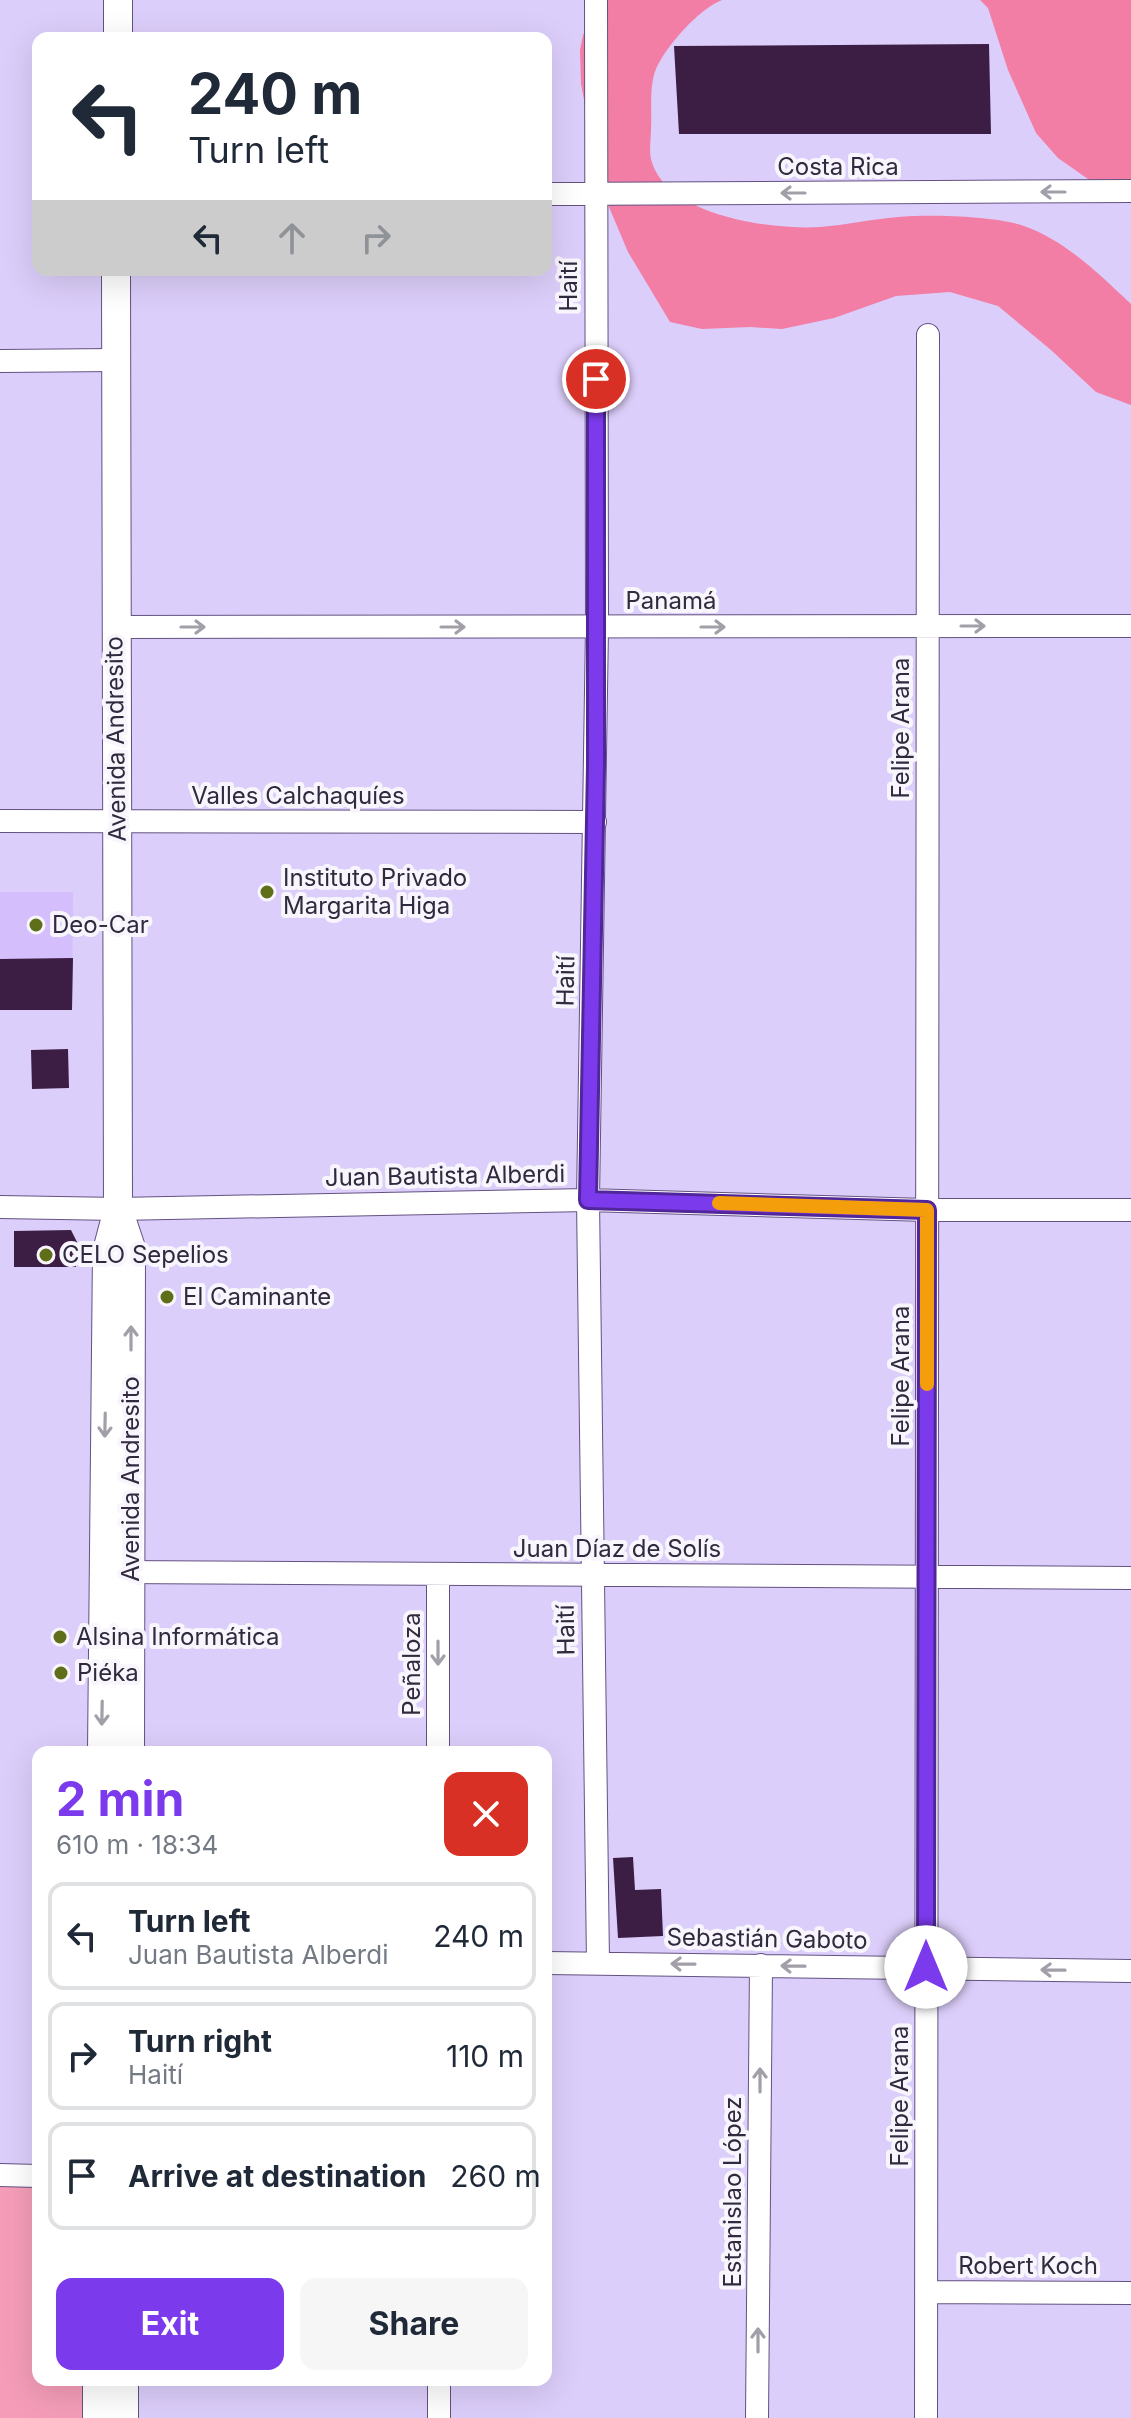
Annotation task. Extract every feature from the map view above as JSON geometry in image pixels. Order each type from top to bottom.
[{"type":"main road","points":[[118,0],[118,32]]},
{"type":"main road","name":"Avenida Andresito","points":[[102,1746],[117,1572],[131,1248],[118,1209],[116,276]]},
{"type":"main road","name":"Avenida Andresito","points":[[117,1572],[130,1746]]},
{"type":"main road","points":[[97,2386],[97,2418]]},
{"type":"main road","points":[[124,2386],[124,2418]]},
{"type":"street","name":"Haití","points":[[596,0],[597,627],[588,1200],[598,1963]]},
{"type":"street","name":"Costa Rica","points":[[552,194],[1131,191]]},
{"type":"street","name":"Felipe Arana","points":[[926,2418],[928,335]]},
{"type":"street","points":[[0,361],[115,360]]},
{"type":"street","name":"Panamá","points":[[115,627],[1131,626]]},
{"type":"street","name":"Valles Calchaquíes","points":[[0,821],[595,822]]},
{"type":"street","name":"Juan Bautista Alberdi","points":[[0,1207],[118,1209],[588,1200],[927,1210],[1131,1210]]},
{"type":"street","name":"Juan Díaz de Solís","points":[[117,1572],[1131,1578]]},
{"type":"street","name":"Peñaloza","points":[[438,1575],[438,1746]]},
{"type":"street","name":"Sebastián Gaboto","points":[[552,1963],[1131,1971]]},
{"type":"street","name":"Estanislao López","points":[[757,2418],[761,1965]]},
{"type":"street","points":[[0,2175],[32,2176]]},
{"type":"street","name":"Robert Koch","points":[[926,2292],[1131,2293]]},
{"type":"street","points":[[439,2386],[439,2418]]},
{"type":"shaded area","points":[[602,0],[722,0],[703,11],[684,29],[667,50],[654,76],[651,159],[660,178],[676,194],[722,216],[775,226],[820,227],[898,217],[944,216],[997,220],[1039,232],[1081,259],[1131,304],[1131,405],[1096,392],[998,306],[950,292],[896,296],[834,318],[782,329],[702,329],[670,322],[628,252],[609,207],[595,156],[581,84],[580,50],[583,35]]},
{"type":"shaded area","points":[[980,0],[1131,0],[1131,200],[1108,193],[1058,158],[1036,133],[1008,70],[988,8]]},
{"type":"shaded area","name":"Deo-Car","points":[[0,892],[73,892],[72,1010],[0,1010]]},
{"type":"shaded area","points":[[0,2184],[32,2184],[32,2386],[91,2386],[91,2418],[0,2418]]},
{"type":"building","points":[[989,44],[991,134],[679,134],[674,46]]},
{"type":"building","points":[[73,958],[72,1010],[0,1010],[0,959]]},
{"type":"building","points":[[68,1049],[69,1088],[32,1089],[31,1050]]},
{"type":"building","name":"CELO Sepelios","points":[[71,1230],[77,1242],[76,1267],[14,1267],[14,1231]]},
{"type":"building","points":[[633,1857],[635,1890],[661,1889],[663,1936],[618,1938],[613,1858]]},
{"type":"slow traffic","points":[[719,1203],[927,1210],[927,1384]]},
{"type":"place","name":"Instituto Privado Margarita Higa","points":[[267,892]]},
{"type":"place","name":"Deo-Car","points":[[36,925]]},
{"type":"place","name":"CELO Sepelios","points":[[46,1255]]},
{"type":"place","name":"El Caminante","points":[[167,1297]]},
{"type":"place","name":"Alsina Informática","points":[[60,1637]]},
{"type":"place","name":"Piéka","points":[[61,1673]]},
{"type":"route","points":[[596,379],[596,766],[588,1200],[927,1210],[926,1967]]}]
